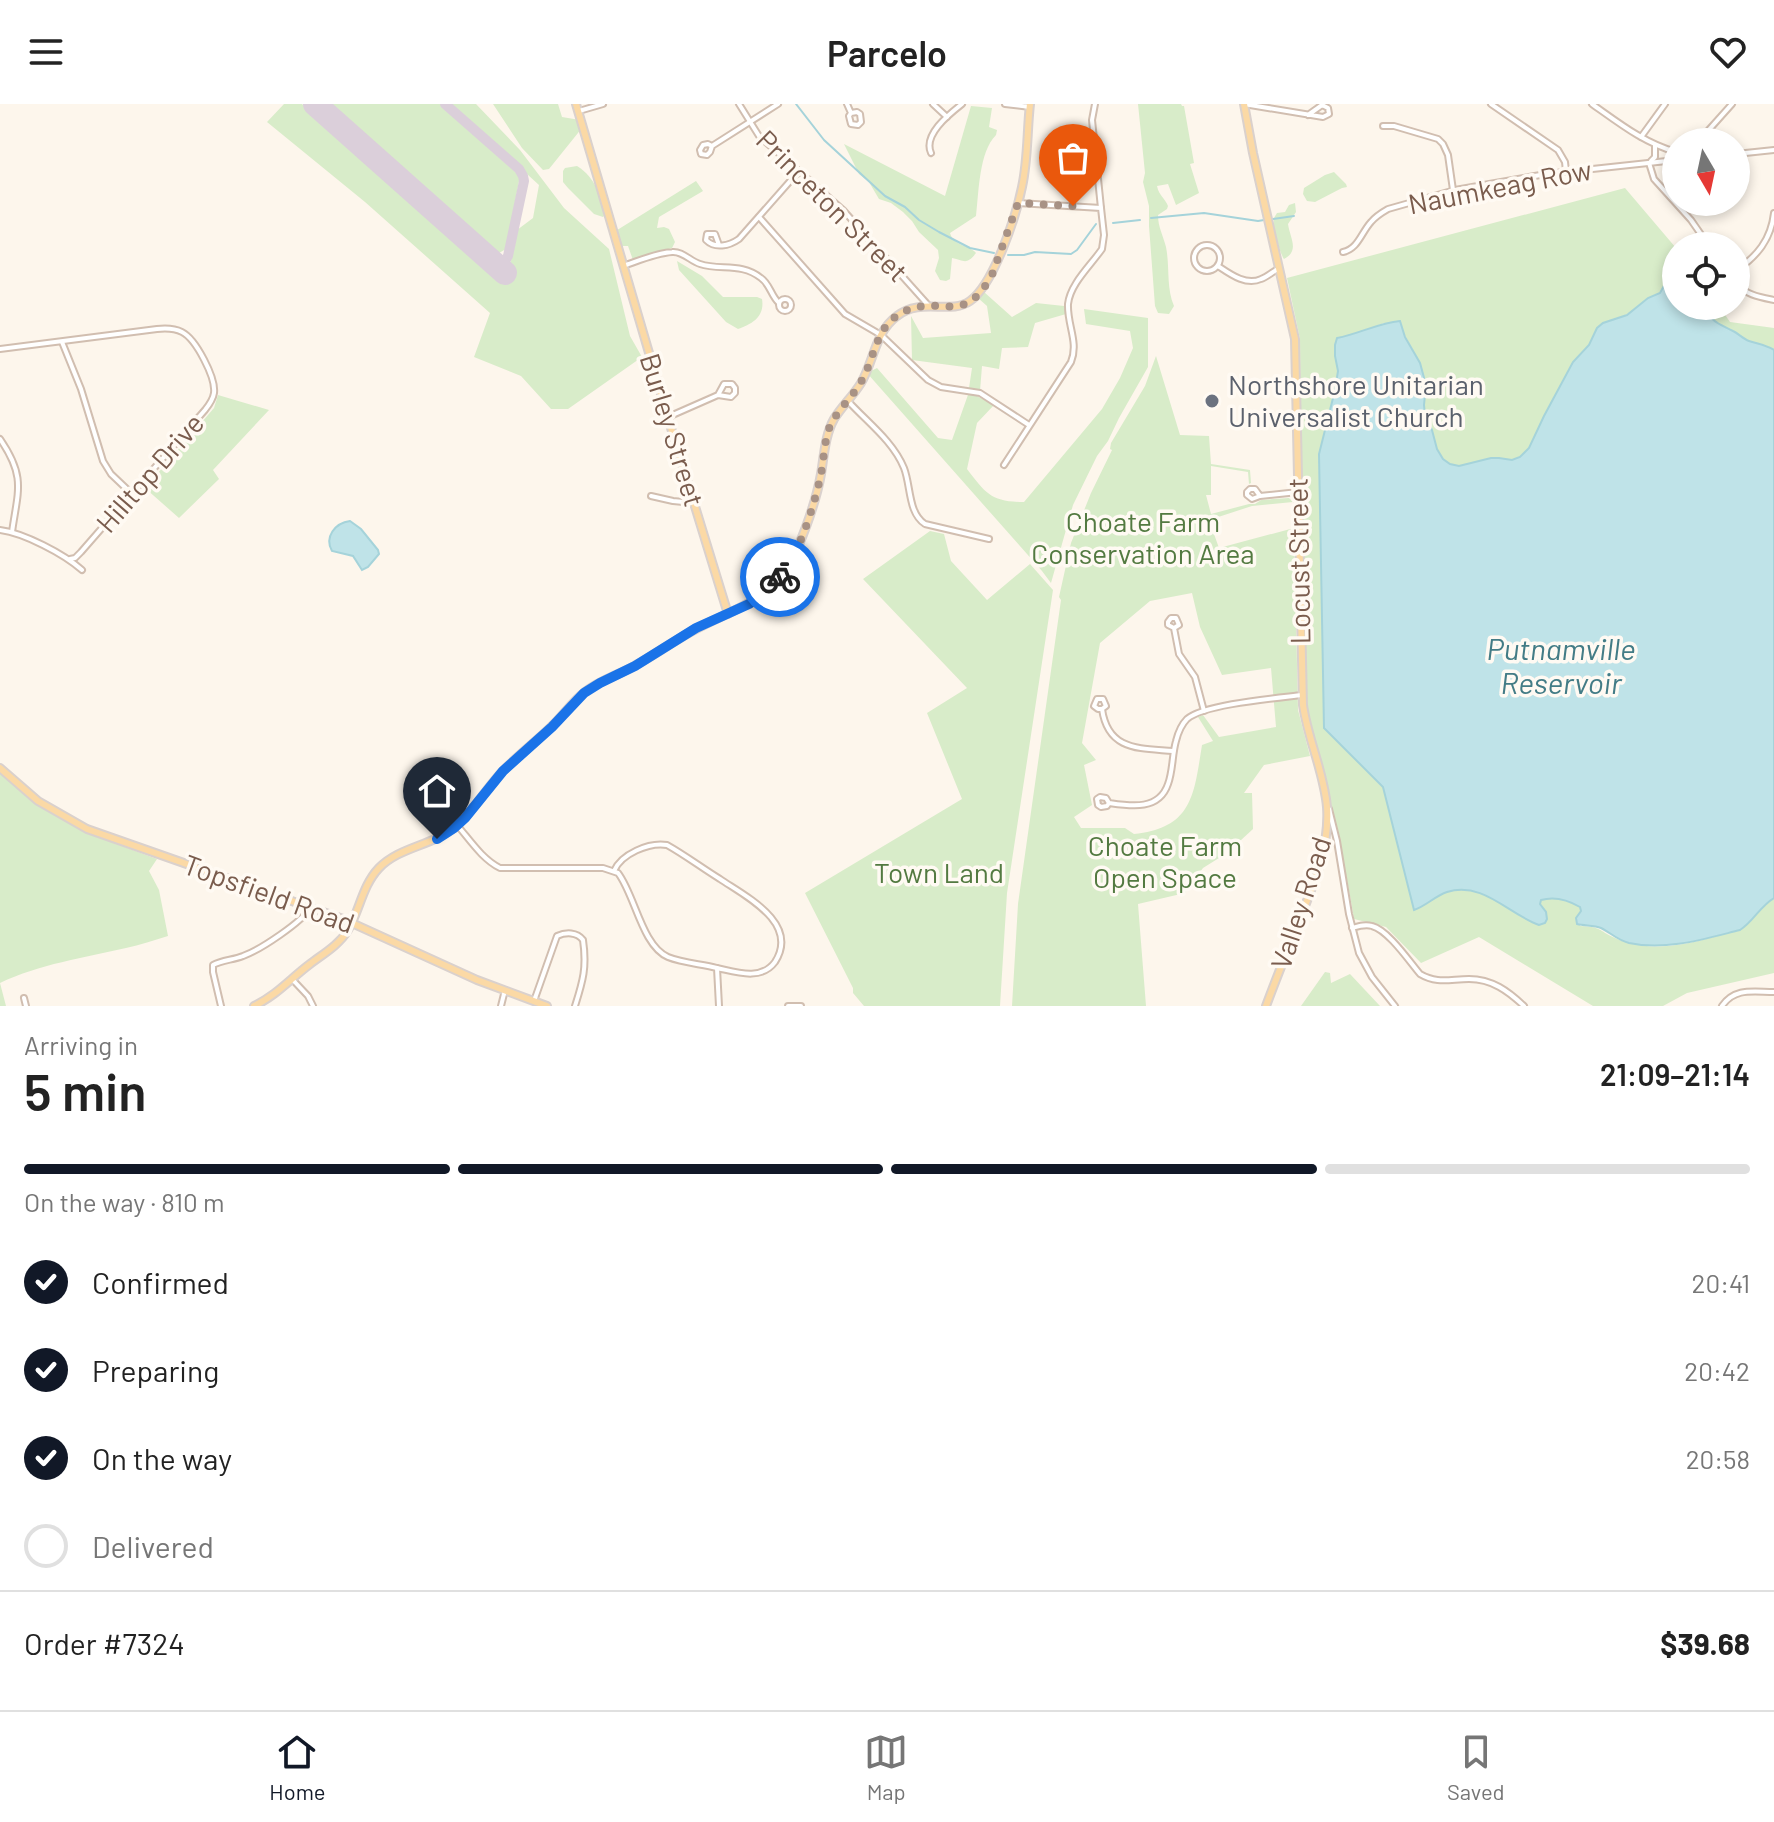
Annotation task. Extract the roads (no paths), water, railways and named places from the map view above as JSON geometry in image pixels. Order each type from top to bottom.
[{"type":"main road","name":"Locust Street","points":[[1244,104],[1295,339],[1302,695],[1307,728],[1326,799]]},
{"type":"main road","points":[[254,1006],[271,997],[343,937],[352,923],[367,884],[383,864],[401,853],[437,839],[457,825],[473,810],[503,771],[584,693],[696,628],[749,604],[784,573],[792,560],[817,489],[830,426],[864,377],[887,325],[898,314],[915,307],[960,306],[972,300],[983,289],[993,271],[1023,185],[1030,106]]},
{"type":"main road","name":"Burley Street","points":[[577,108],[728,614]]},
{"type":"main road","name":"Topsfield Road","points":[[0,768],[38,801],[87,829],[352,923],[461,973],[547,1006]]},
{"type":"main road","name":"Valley Road","points":[[1266,1006],[1319,866],[1326,827],[1326,799]]},
{"type":"street","points":[[577,108],[603,104]]},
{"type":"street","name":"Princeton Street","points":[[739,104],[759,136],[843,210],[929,306]]},
{"type":"street","points":[[712,146],[778,104]]},
{"type":"street","points":[[847,104],[851,113]]},
{"type":"street","points":[[933,104],[947,117]]},
{"type":"street","points":[[931,153],[929,140],[962,104]]},
{"type":"street","points":[[1005,104],[1030,106]]},
{"type":"street","points":[[1004,465],[1074,355],[1068,301],[1102,249],[1104,235],[1092,120],[1095,104]]},
{"type":"street","points":[[1244,104],[1281,109],[1308,115],[1324,117],[1329,110],[1322,105],[1308,115]]},
{"type":"street","points":[[1491,104],[1558,150],[1566,171]]},
{"type":"street","points":[[1592,104],[1662,147]]},
{"type":"street","points":[[1641,137],[1665,104]]},
{"type":"street","points":[[1711,128],[1732,104]]},
{"type":"street","points":[[1383,126],[1438,139],[1448,155],[1453,190]]},
{"type":"street","points":[[1655,145],[1655,157],[1649,163],[1654,179],[1699,232]]},
{"type":"street","points":[[1750,153],[1774,150]]},
{"type":"street","name":"Naumkeag Row","points":[[1343,252],[1349,252],[1355,246],[1380,213],[1453,190],[1566,171],[1662,162]]},
{"type":"street","points":[[719,245],[739,239],[799,171]]},
{"type":"street","points":[[1018,203],[1101,208]]},
{"type":"street","points":[[1750,260],[1770,232],[1774,213]]},
{"type":"street","points":[[759,217],[845,314],[881,335],[935,385],[980,393],[1029,425]]},
{"type":"street","points":[[1206,246],[1216,249],[1220,255],[1218,266],[1206,271],[1198,267],[1194,260],[1196,251],[1206,246]]},
{"type":"street","points":[[623,266],[664,253],[679,253],[698,264],[736,268],[756,275],[764,280],[779,303]]},
{"type":"street","points":[[1218,266],[1242,280],[1253,281],[1280,268]]},
{"type":"street","points":[[1750,295],[1774,300]]},
{"type":"street","name":"Hilltop Drive","points":[[0,349],[174,329],[186,335],[200,353],[214,386],[209,404],[81,552],[70,559]]},
{"type":"street","points":[[62,342],[81,389],[103,461],[111,474],[131,493]]},
{"type":"street","points":[[668,417],[718,395]]},
{"type":"street","points":[[848,401],[897,455],[908,481],[917,518],[925,524],[989,539]]},
{"type":"street","points":[[0,439],[13,458],[18,474],[12,532]]},
{"type":"street","points":[[1260,496],[1298,492]]},
{"type":"street","points":[[651,496],[694,503]]},
{"type":"street","points":[[0,530],[24,536],[70,559],[82,570]]},
{"type":"street","points":[[1174,628],[1179,654],[1195,677],[1204,711]]},
{"type":"street","points":[[1109,803],[1138,807],[1155,801],[1163,794],[1168,784],[1173,751],[1188,718],[1204,711],[1245,702],[1302,695]]},
{"type":"street","points":[[1102,709],[1108,731],[1121,743],[1173,751]]},
{"type":"street","name":"Locust Street","points":[[1326,799],[1359,953],[1395,1006]]},
{"type":"street","points":[[457,825],[490,862],[500,868],[603,868],[614,871],[621,877],[657,950],[672,958],[752,974],[763,972],[774,963],[781,938],[765,910],[667,845],[650,846],[624,858],[614,871]]},
{"type":"street","points":[[221,1006],[213,965],[248,954],[295,924],[310,908]]},
{"type":"street","points":[[1352,928],[1363,925],[1376,927],[1427,979],[1480,979],[1499,986],[1524,1006]]},
{"type":"street","points":[[534,1001],[557,936],[573,933],[583,940],[585,967],[575,1006]]},
{"type":"street","points":[[717,968],[719,1006]]},
{"type":"street","points":[[292,979],[313,1006]]},
{"type":"street","points":[[501,1006],[505,990]]},
{"type":"street","points":[[1722,1006],[1729,996],[1736,993],[1774,992]]},
{"type":"street","points":[[24,998],[26,1006]]},
{"type":"street","points":[[788,1006],[801,1006]]},
{"type":"water","name":"Putnamville Reservoir","points":[[1662,289],[1662,320],[1714,320],[1747,340],[1774,350],[1774,898],[1740,930],[1657,946],[1629,943],[1601,928],[1577,924],[1580,907],[1556,899],[1541,900],[1547,919],[1539,925],[1472,891],[1447,892],[1414,910],[1383,787],[1324,728],[1319,454],[1338,371],[1335,356],[1337,338],[1400,321],[1420,363],[1426,385],[1425,415],[1443,459],[1459,466],[1491,458],[1512,460],[1529,448],[1573,362],[1589,345],[1597,328],[1627,315],[1648,298]]},
{"type":"water","points":[[350,521],[361,529],[379,554],[362,570],[353,556],[332,551],[330,546],[332,532]]},
{"type":"waterway","points":[[796,104],[824,140],[885,196],[939,232],[970,248],[994,253]]},
{"type":"waterway","points":[[1151,218],[1204,213],[1264,220]]},
{"type":"waterway","points":[[1273,219],[1294,216]]},
{"type":"waterway","points":[[1113,223],[1140,220]]},
{"type":"waterway","points":[[1008,255],[1035,252],[1071,254],[1096,224]]},
{"type":"place","name":"Northshore Unitarian Universalist Church","points":[[1212,401]]},
{"type":"park label","name":"Choate Farm Conservation Area","points":[[1143,538]]},
{"type":"park label","name":"Choate Farm Open Space","points":[[1165,862]]},
{"type":"park label","name":"Town Land","points":[[939,873]]}]
